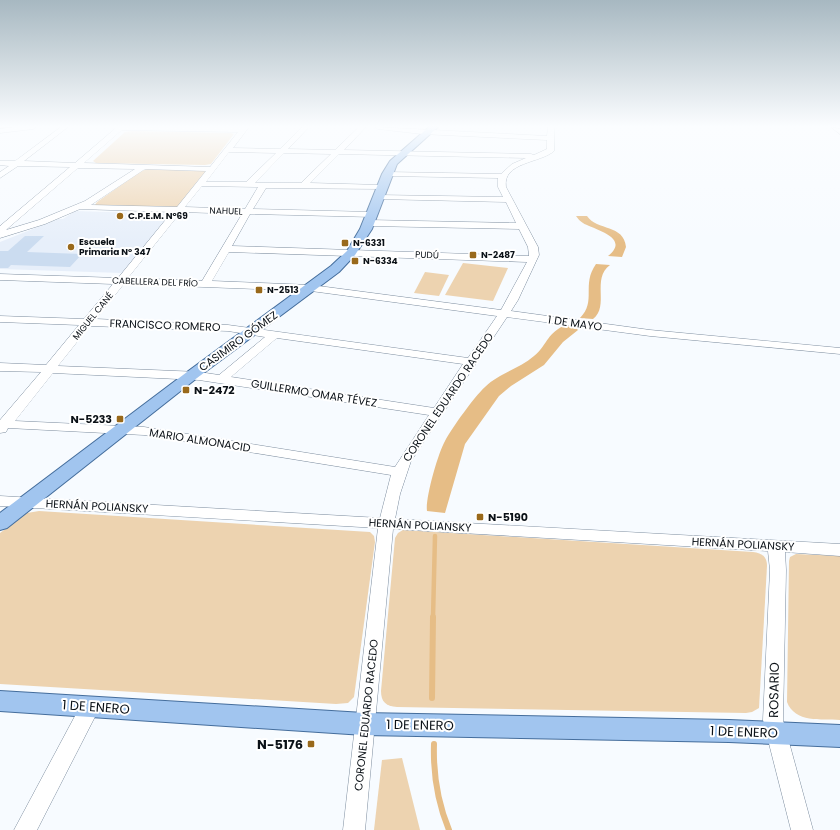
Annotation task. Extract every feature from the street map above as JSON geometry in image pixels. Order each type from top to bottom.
[{"type":"main road","name":"CASIMIRO GÓMEZ","points":[[0,522],[192,375],[335,269],[351,253],[370,219],[391,166]]},
{"type":"main road","name":"1 DE ENERO","points":[[0,701],[364,724],[775,733],[840,736]]},
{"type":"street","points":[[0,176],[14,166]]},
{"type":"street","points":[[0,231],[76,166]]},
{"type":"street","points":[[101,166],[212,169]]},
{"type":"street","name":"MIGUEL CANÉ","points":[[2,427],[215,166]]},
{"type":"street","points":[[248,185],[267,166]]},
{"type":"street","points":[[303,186],[324,166]]},
{"type":"street","points":[[516,166],[503,176],[501,184],[533,247],[533,259]]},
{"type":"street","points":[[0,235],[80,207],[103,195],[143,167]]},
{"type":"street","points":[[387,174],[503,176]]},
{"type":"street","points":[[199,184],[303,186],[509,200]]},
{"type":"street","points":[[205,284],[263,185]]},
{"type":"street","name":"NAHUEL","points":[[80,207],[247,212],[523,226]]},
{"type":"street","name":"PUDÚ","points":[[226,249],[533,259]]},
{"type":"street","name":"CORONEL EDUARDO RACEDO","points":[[354,830],[364,724],[390,498],[398,472],[404,460],[517,294],[533,259]]},
{"type":"street","name":"CABELLERA DEL FRÍO","points":[[0,277],[311,288]]},
{"type":"street","name":"1 DE MAYO","points":[[311,288],[690,338],[840,351]]},
{"type":"street","name":"FRANCISCO ROMERO","points":[[0,319],[221,327],[471,362]]},
{"type":"street","points":[[222,379],[275,334]]},
{"type":"street","name":"GUILLERMO OMAR TÉVEZ","points":[[0,367],[192,375],[437,412]]},
{"type":"street","name":"MARIO ALMONACID","points":[[2,427],[121,430],[161,433],[398,472]]},
{"type":"street","name":"HERNÁN POLIANSKY","points":[[0,501],[840,550]]},
{"type":"street","name":"ROSARIO","points":[[776,546],[778,566],[773,708],[775,733],[802,830]]},
{"type":"street","points":[[25,830],[90,707]]},
{"type":"shaded area","points":[[151,168],[207,170],[181,206],[176,208],[95,205],[97,202],[141,171]]},
{"type":"shaded area","name":"Escuela Primaria N° 347","points":[[75,211],[170,214],[122,273],[0,269],[0,242],[58,219],[63,219]]},
{"type":"shaded area","points":[[576,216],[587,216],[591,221],[615,231],[620,235],[624,240],[626,247],[622,257],[608,256],[614,249],[615,244],[613,239],[601,231],[583,223]]},
{"type":"shaded area","points":[[463,263],[508,268],[493,301],[445,295]]},
{"type":"shaded area","points":[[596,264],[610,265],[602,278],[601,300],[598,314],[593,319],[580,318],[588,305],[590,279]]},
{"type":"shaded area","points":[[425,272],[449,275],[439,296],[414,293]]},
{"type":"shaded area","points":[[563,326],[577,327],[578,330],[563,342],[544,365],[511,386],[499,396],[465,444],[445,513],[427,511],[430,487],[442,447],[453,428],[475,398],[491,382],[534,356],[553,333]]},
{"type":"shaded area","points":[[39,511],[370,532],[374,536],[375,542],[354,697],[348,703],[336,704],[0,684],[0,533],[27,513]]},
{"type":"shaded area","points":[[403,530],[753,552],[761,554],[765,557],[767,566],[759,708],[752,712],[746,713],[390,706],[383,701],[381,691],[395,538],[398,533]]},
{"type":"shaded area","points":[[796,554],[840,556],[840,720],[802,717],[791,709],[787,702],[789,561],[790,557]]},
{"type":"shaded area","points":[[402,758],[420,830],[374,830],[382,760]]},
{"type":"building","name":"Escuela Primaria N° 347","points":[[25,236],[44,236],[27,252],[82,254],[70,267],[11,265],[8,268],[0,268],[0,251],[8,251]]},
{"type":"waterway","points":[[433,618],[435,536]]},
{"type":"waterway","points":[[432,698],[433,617]]},
{"type":"waterway","points":[[434,744],[434,766],[437,788],[441,809],[449,830]]},
{"type":"place","name":"C.P.E.M. Nº69","points":[[120,216]]},
{"type":"place","name":"N-6331","points":[[345,243]]},
{"type":"place","name":"Escuela Primaria N° 347","points":[[71,247]]},
{"type":"place","name":"N-2487","points":[[473,255]]},
{"type":"place","name":"N-6334","points":[[355,261]]},
{"type":"place","name":"N-2513","points":[[259,290]]},
{"type":"place","name":"N-2472","points":[[186,390]]},
{"type":"place","name":"N-5233","points":[[120,419]]},
{"type":"place","name":"N-5190","points":[[480,517]]},
{"type":"place","name":"N-5176","points":[[311,744]]}]
